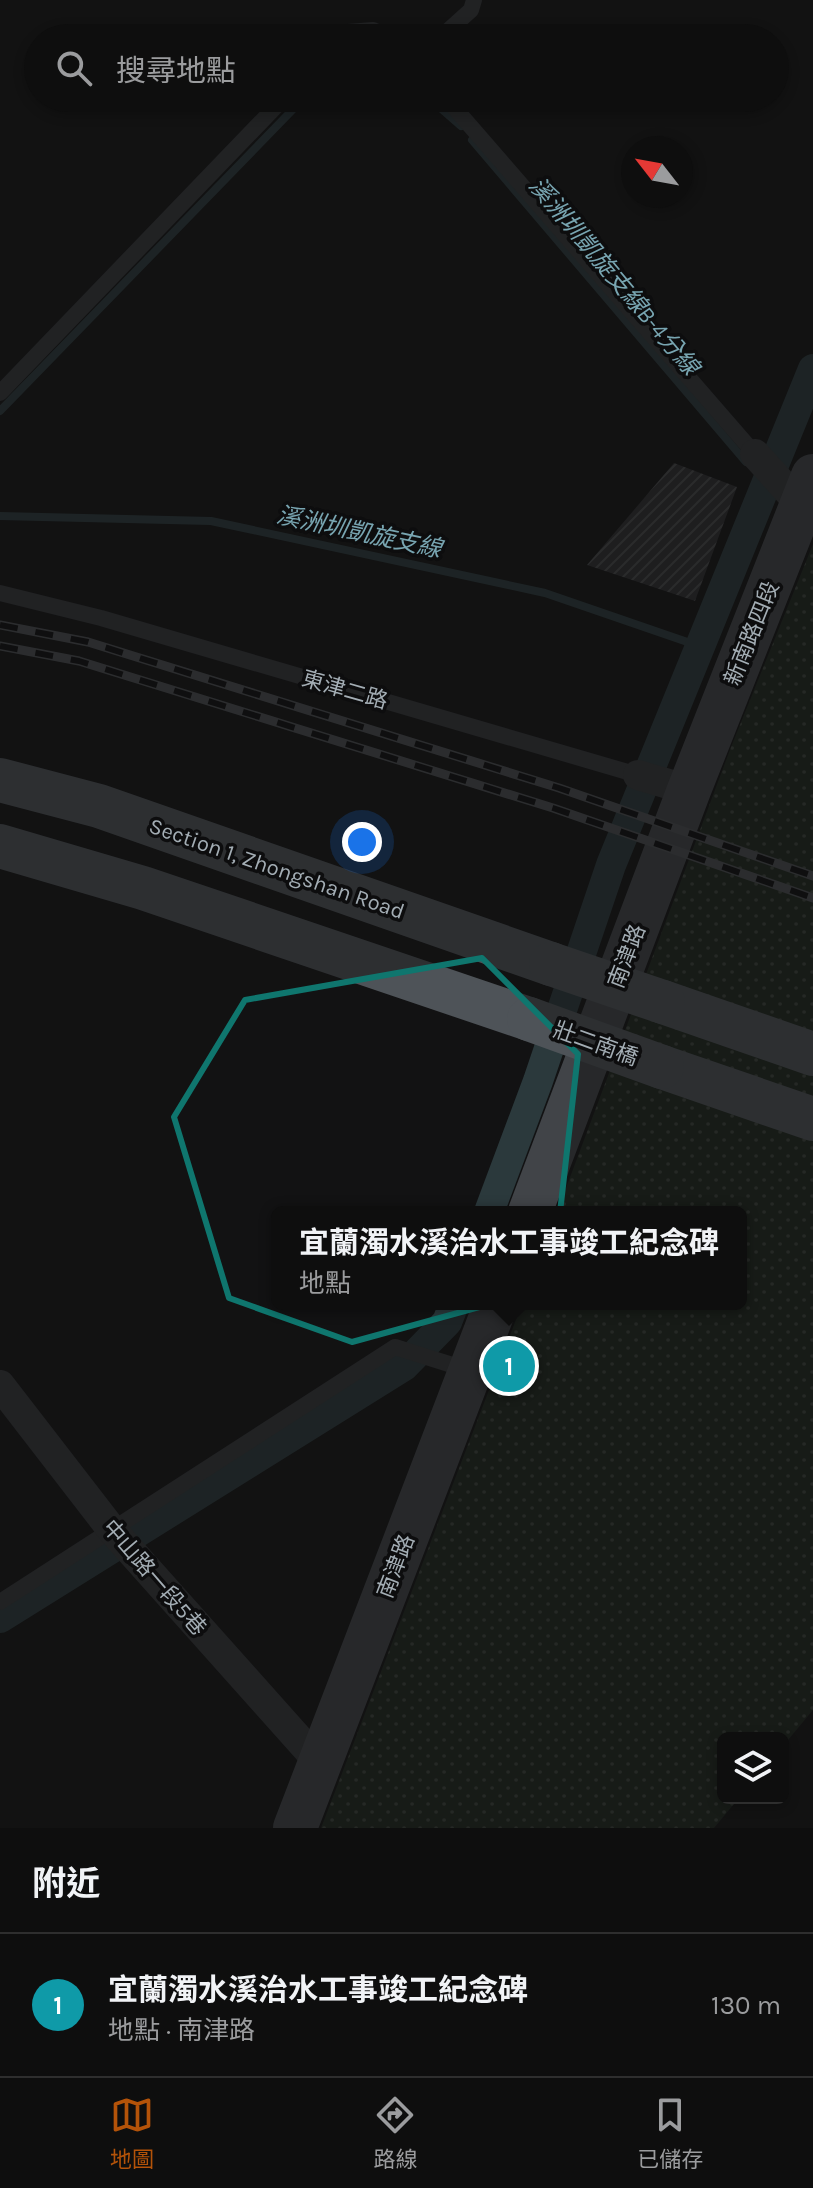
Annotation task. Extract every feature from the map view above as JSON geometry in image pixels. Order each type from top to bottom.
[{"type":"main road","name":"Section 1, Zhongshan Road","points":[[0,780],[113,810],[813,1054]]},
{"type":"main road","name":"壯二南橋","points":[[0,846],[143,888],[813,1119]]},
{"type":"street","points":[[755,454],[798,488]]},
{"type":"street","name":"新南路四段","points":[[663,783],[798,488]]},
{"type":"street","name":"南津路","points":[[532,1206],[663,783]]},
{"type":"street","name":"南津路","points":[[295,1828],[452,1365],[492,1310]]},
{"type":"street","name":"中山路一段5巷","points":[[0,1385],[122,1542],[319,1762]]},
{"type":"lane","points":[[456,24],[471,10],[474,0]]},
{"type":"lane","points":[[0,393],[271,112]]},
{"type":"lane","points":[[458,112],[755,454]]},
{"type":"lane","name":"東津二路","points":[[0,593],[101,618],[663,783]]},
{"type":"lane","points":[[0,1602],[122,1542],[395,1347],[452,1365]]},
{"type":"highlighted area","points":[[482,958],[578,1054],[558,1230],[527,1294],[352,1342],[229,1298],[174,1117],[245,1000]]},
{"type":"shaded area","points":[[813,544],[813,1710],[789,1739],[789,1732],[717,1732],[717,1804],[734,1804],[714,1828],[321,1828],[520,1310],[747,1310],[747,1206],[559,1206],[731,747]]},
{"type":"building","points":[[674,463],[737,487],[695,601],[587,565]]},
{"type":"waterway","name":"溪洲圳凱旋支線B-4分線","points":[[0,411],[290,112]]},
{"type":"waterway","name":"溪洲圳凱旋支線B-4分線","points":[[445,112],[461,126]]},
{"type":"waterway","name":"溪洲圳凱旋支線B-4分線","points":[[472,140],[746,462]]},
{"type":"waterway","points":[[491,1206],[538,1081],[611,865],[813,369]]},
{"type":"waterway","name":"溪洲圳凱旋支線","points":[[0,516],[211,521],[545,593],[699,646]]},
{"type":"waterway","points":[[0,1618],[404,1366],[447,1322],[452,1310]]},
{"type":"railway","points":[[0,625],[88,642],[559,788],[813,876]]},
{"type":"railway","points":[[0,646],[79,661],[553,808],[813,898]]},
{"type":"place","name":"宜蘭濁水溪治水工事竣工紀念碑","points":[[509,1366]]}]
